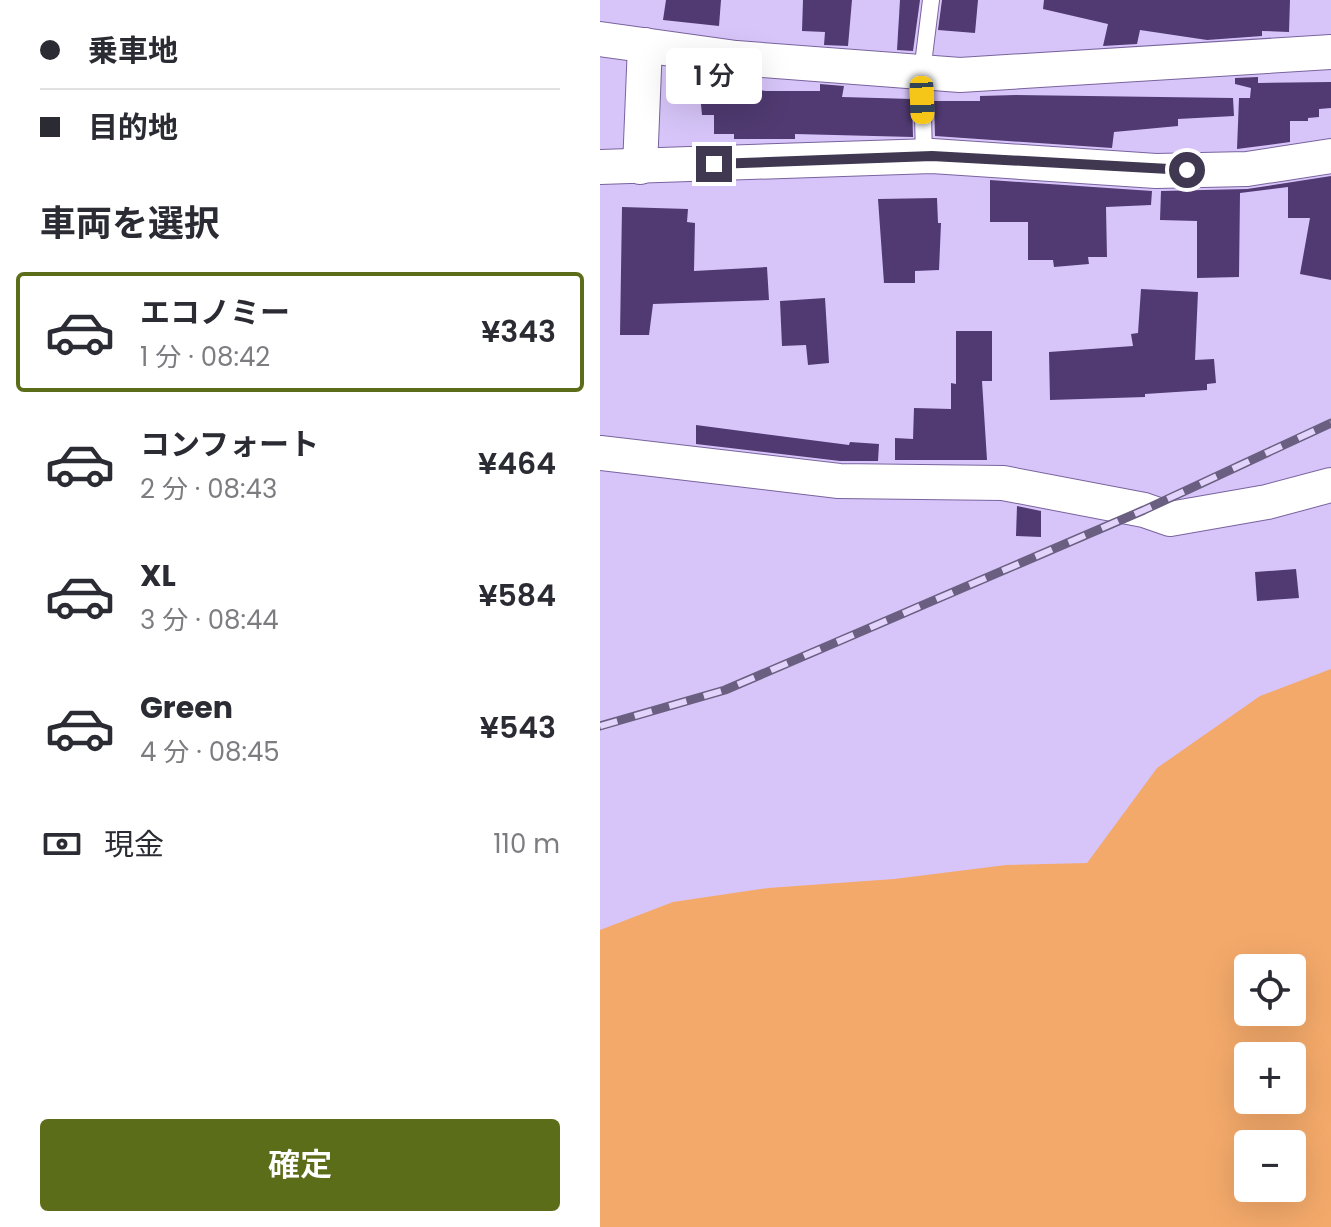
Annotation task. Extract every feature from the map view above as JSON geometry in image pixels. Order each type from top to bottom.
[{"type":"street","points":[[600,39],[736,58],[960,75],[1331,52]]},
{"type":"street","points":[[640,167],[645,45]]},
{"type":"street","points":[[600,167],[924,157],[1156,171],[1247,169],[1331,156]]},
{"type":"street","points":[[600,453],[839,481],[1003,483],[1144,510],[1170,519],[1267,502],[1331,485]]},
{"type":"lane","points":[[924,157],[922,72],[931,0]]},
{"type":"shaded area","points":[[1331,669],[1331,1227],[600,1227],[600,930],[673,902],[768,888],[894,879],[1006,865],[1087,863],[1157,768],[1260,696]]},
{"type":"building","points":[[666,0],[721,0],[719,26],[663,20]]},
{"type":"building","points":[[803,0],[852,0],[848,46],[824,45],[825,32],[802,31]]},
{"type":"building","points":[[900,0],[920,0],[913,51],[897,50]]},
{"type":"building","points":[[942,0],[978,0],[975,33],[938,30]]},
{"type":"building","points":[[1044,0],[1290,0],[1289,32],[1262,31],[1262,36],[1207,40],[1140,30],[1137,44],[1103,46],[1108,24],[1043,9]]},
{"type":"building","points":[[1258,77],[1258,83],[1331,82],[1331,108],[1319,109],[1319,117],[1308,118],[1308,121],[1290,121],[1290,142],[1237,149],[1239,98],[1250,98],[1251,88],[1235,84],[1235,78]]},
{"type":"building","points":[[699,84],[766,91],[820,91],[820,84],[844,86],[842,97],[912,99],[913,137],[795,134],[795,139],[734,139],[734,134],[714,134],[714,115],[702,115]]},
{"type":"building","points":[[980,96],[1233,98],[1234,116],[1178,119],[1178,126],[1114,132],[1112,148],[935,136],[934,101],[980,101]]},
{"type":"building","points":[[1331,176],[1331,280],[1300,274],[1310,218],[1288,218],[1288,187],[1240,193],[1239,277],[1197,278],[1197,221],[1160,220],[1161,191],[1247,189]]},
{"type":"building","points":[[990,180],[1152,191],[1151,205],[1106,207],[1107,257],[1088,257],[1089,264],[1054,267],[1053,260],[1028,260],[1028,222],[990,222]]},
{"type":"building","points":[[937,198],[938,223],[941,223],[939,270],[915,271],[915,283],[884,283],[878,199]]},
{"type":"building","points":[[622,207],[688,209],[687,222],[695,223],[694,271],[767,267],[769,300],[653,304],[649,335],[620,335]]},
{"type":"building","points":[[1141,289],[1198,292],[1195,360],[1214,359],[1216,383],[1207,384],[1207,390],[1145,394],[1145,397],[1050,400],[1049,352],[1133,346],[1131,334],[1138,333]]},
{"type":"building","points":[[825,298],[829,363],[808,365],[806,345],[782,346],[780,301]]},
{"type":"building","points":[[956,331],[992,331],[992,381],[982,381],[987,460],[895,460],[895,438],[913,439],[914,408],[951,409],[951,383],[956,384]]},
{"type":"building","points":[[696,425],[849,445],[850,442],[879,444],[878,461],[840,461],[696,444]]},
{"type":"building","points":[[1017,506],[1041,511],[1041,537],[1016,536]]},
{"type":"building","points":[[1296,569],[1299,598],[1257,601],[1255,572]]},
{"type":"railway","points":[[600,726],[725,690],[1144,510],[1331,423]]},
{"type":"route","points":[[714,164],[932,156],[1156,171],[1187,170]]}]
